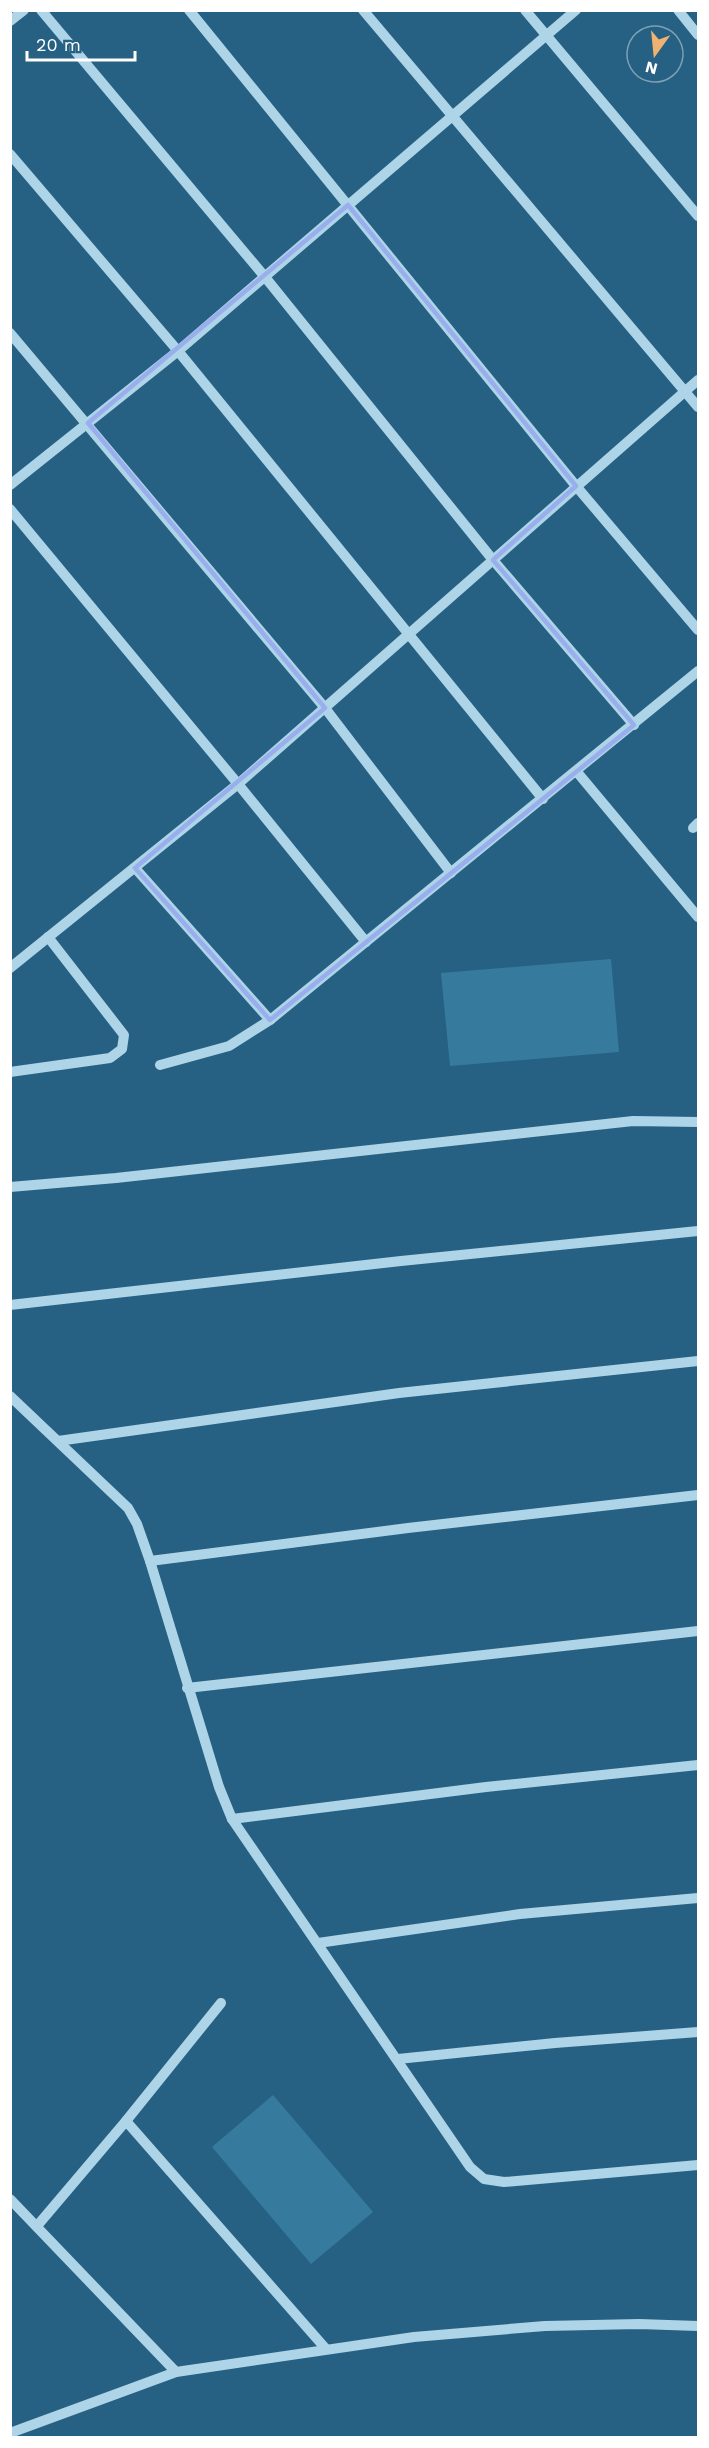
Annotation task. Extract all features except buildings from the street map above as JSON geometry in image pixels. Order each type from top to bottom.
[{"type":"street","points":[[10,21],[24,10]]},
{"type":"street","points":[[41,10],[265,277],[493,560],[634,724]]},
{"type":"street","points":[[189,10],[576,486],[699,630]]},
{"type":"street","points":[[363,10],[699,407]]},
{"type":"street","points":[[525,10],[699,216]]},
{"type":"street","points":[[10,485],[178,351],[576,10]]},
{"type":"street","points":[[678,10],[699,36]]},
{"type":"street","points":[[10,154],[178,351],[543,799]]},
{"type":"street","points":[[10,333],[88,423],[325,708],[451,873]]},
{"type":"street","points":[[10,968],[238,784],[699,380]]},
{"type":"street","points":[[10,509],[366,942]]},
{"type":"street","points":[[160,1065],[229,1047],[270,1020],[699,671]]},
{"type":"street","points":[[577,772],[699,916]]},
{"type":"street","points":[[135,868],[270,1020]]},
{"type":"street","points":[[10,1072],[110,1058],[122,1048],[124,1035],[48,937]]},
{"type":"street","points":[[10,1187],[128,1177],[633,1121],[699,1122]]},
{"type":"street","points":[[10,1305],[401,1261],[699,1232]]},
{"type":"street","points":[[58,1441],[399,1393],[699,1361]]},
{"type":"street","points":[[10,1396],[128,1508],[137,1524],[150,1561],[219,1787],[232,1819],[470,2167],[484,2179],[504,2182],[699,2164]]},
{"type":"street","points":[[150,1561],[408,1528],[699,1496]]},
{"type":"street","points":[[188,1688],[699,1631]]},
{"type":"street","points":[[232,1819],[486,1787],[699,1765]]},
{"type":"street","points":[[318,1943],[520,1914],[699,1899]]},
{"type":"street","points":[[37,2226],[126,2121],[221,2003]]},
{"type":"street","points":[[398,2059],[699,2032]]},
{"type":"street","points":[[126,2121],[326,2349]]},
{"type":"street","points":[[10,2199],[176,2372]]},
{"type":"street","points":[[10,2433],[176,2372],[414,2337],[545,2326],[639,2324],[699,2326]]},
{"type":"highlighted area","points":[[348,205],[576,486],[493,560],[634,725],[270,1020],[135,868],[325,708],[88,423]]},
{"type":"shaded area","points":[[611,959],[619,1052],[450,1066],[441,973]]},
{"type":"shaded area","points":[[273,2095],[373,2212],[311,2264],[212,2147]]}]
